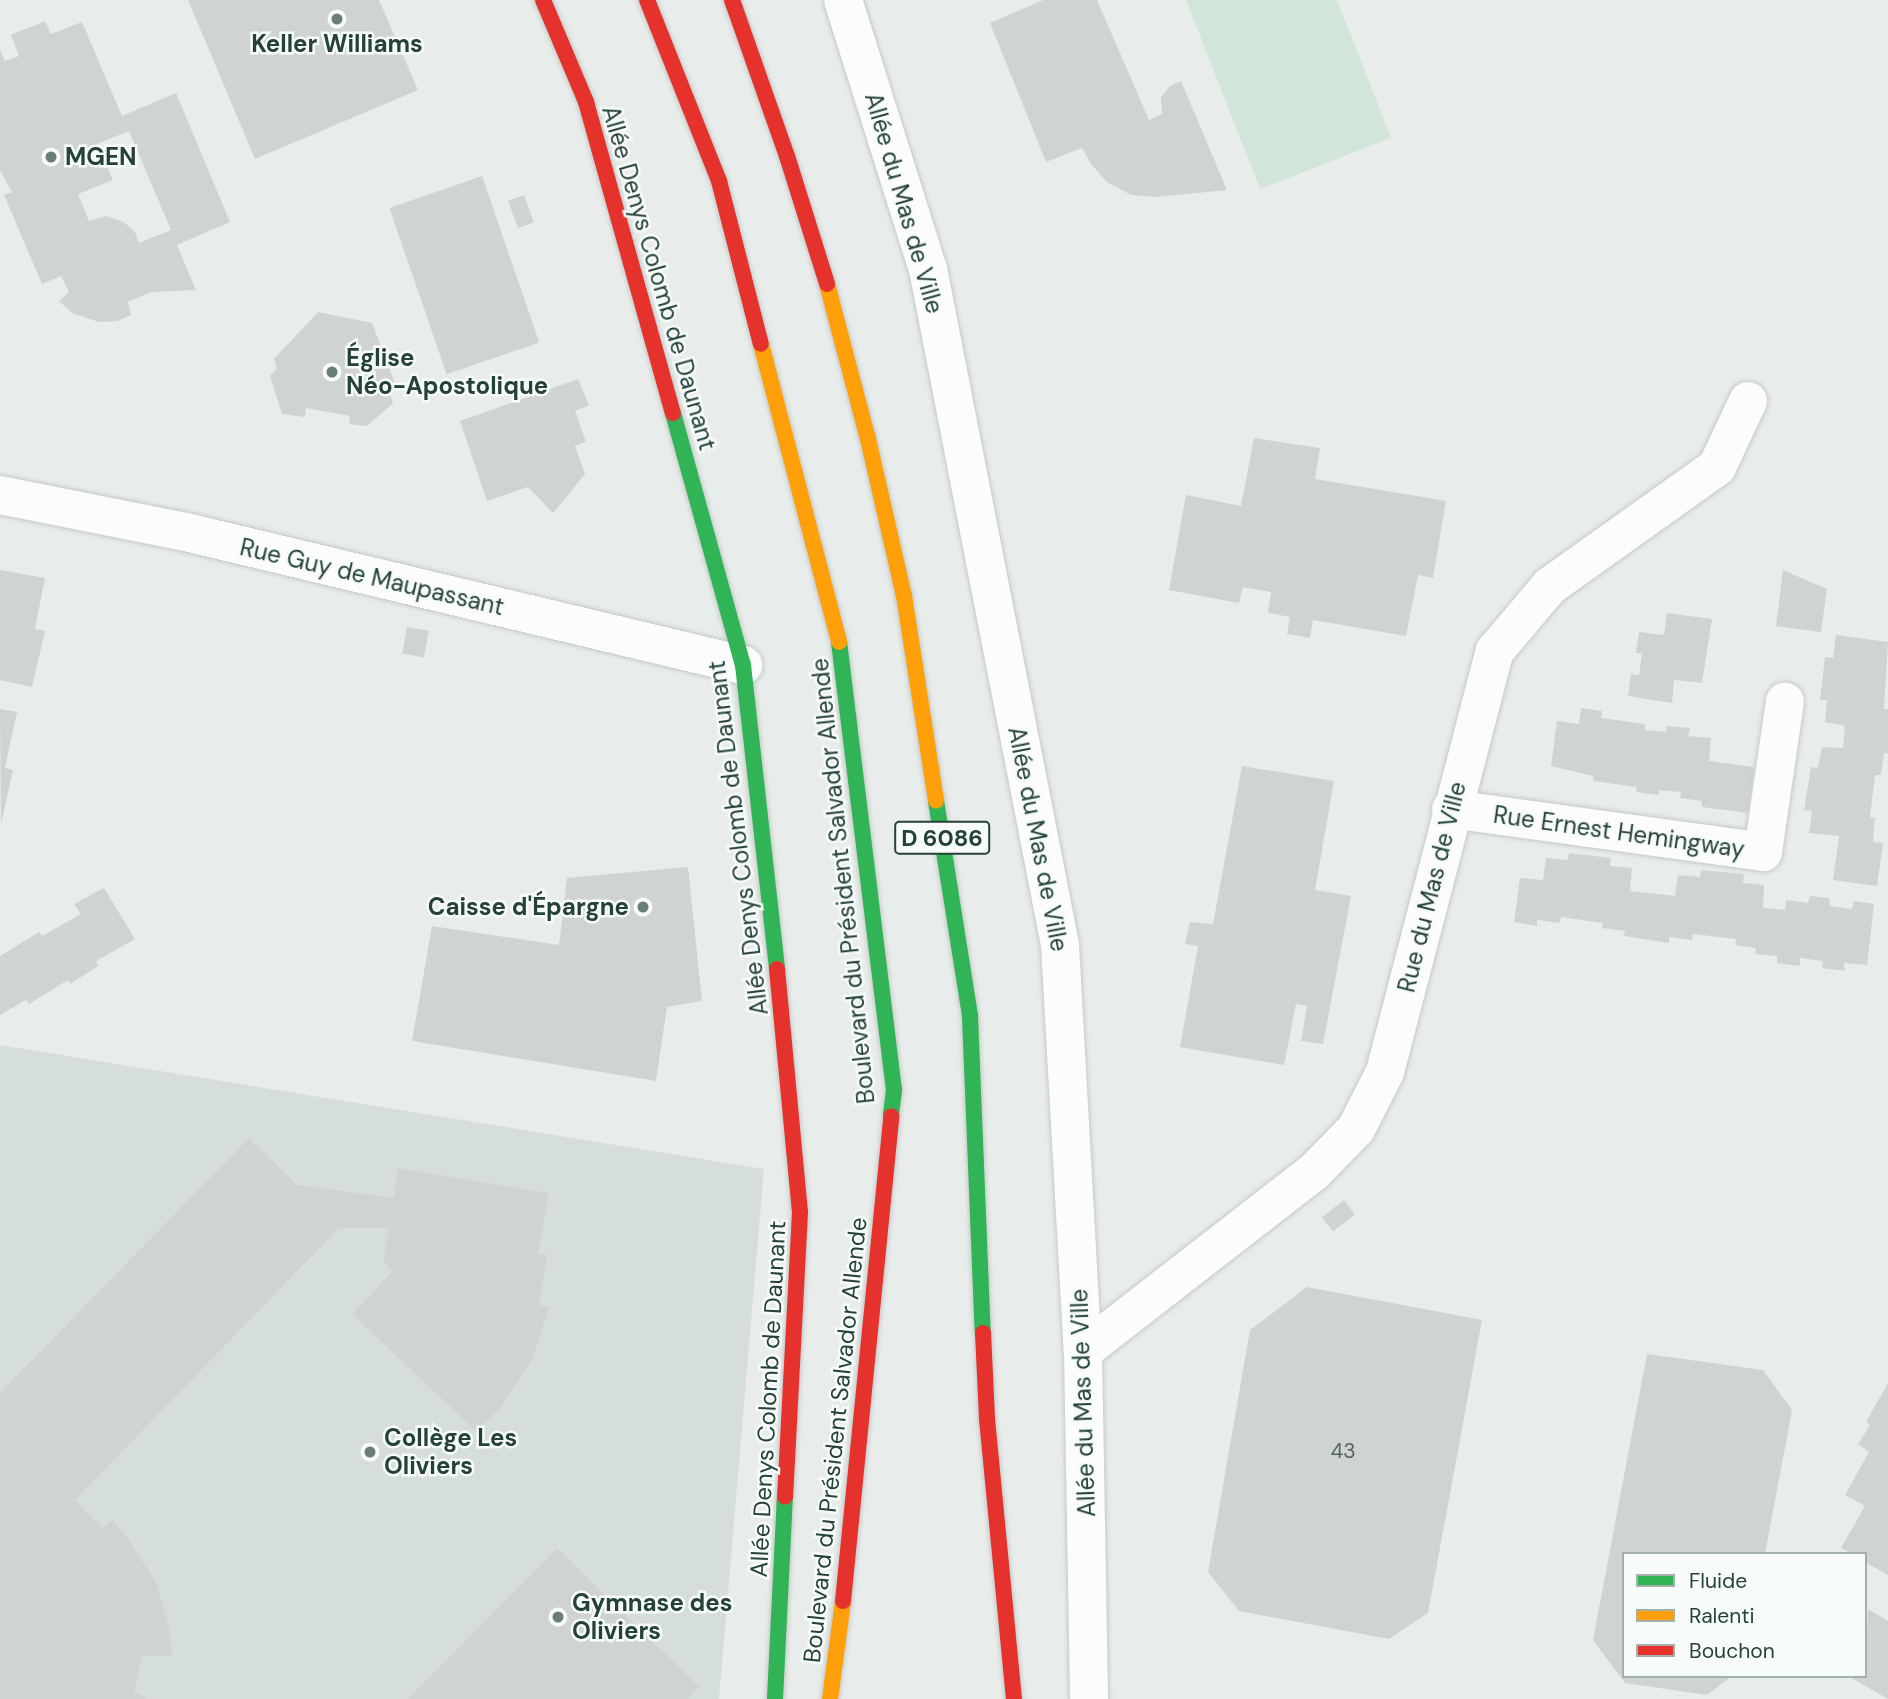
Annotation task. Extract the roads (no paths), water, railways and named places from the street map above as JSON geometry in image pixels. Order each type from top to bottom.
[{"type":"main road","name":"Allée Denys Colomb de Daunant","points":[[543,0],[586,102],[743,665],[766,850],[800,1212],[775,1699]]},
{"type":"main road","name":"Boulevard du Président Salvador Allende","points":[[647,0],[719,181],[842,655],[894,1090],[848,1567],[830,1699]]},
{"type":"main road","name":"D 6086","points":[[732,0],[787,156],[828,286],[868,439],[904,596],[970,1016],[987,1419],[1014,1699]]},
{"type":"street","name":"Allée du Mas de Ville","points":[[843,0],[928,269],[1060,945],[1083,1351],[1089,1699]]},
{"type":"street","name":"Rue du Mas de Ville","points":[[1083,1351],[1314,1172],[1356,1129],[1385,1072],[1451,809],[1495,650],[1550,586],[1717,467],[1748,401]]},
{"type":"street","name":"Rue Guy de Maupassant","points":[[0,495],[190,533],[743,665]]},
{"type":"street","name":"Rue Ernest Hemingway","points":[[1451,809],[1763,852],[1785,702]]},
{"type":"place","name":"Keller Williams","points":[[337,19]]},
{"type":"place","name":"MGEN","points":[[51,157]]},
{"type":"place","name":"Église Néo-Apostolique","points":[[332,372]]},
{"type":"place","name":"Caisse d'Épargne","points":[[643,907]]},
{"type":"place","name":"Collège Les Oliviers","points":[[370,1452]]},
{"type":"place","name":"Gymnase des Oliviers","points":[[558,1617]]}]
